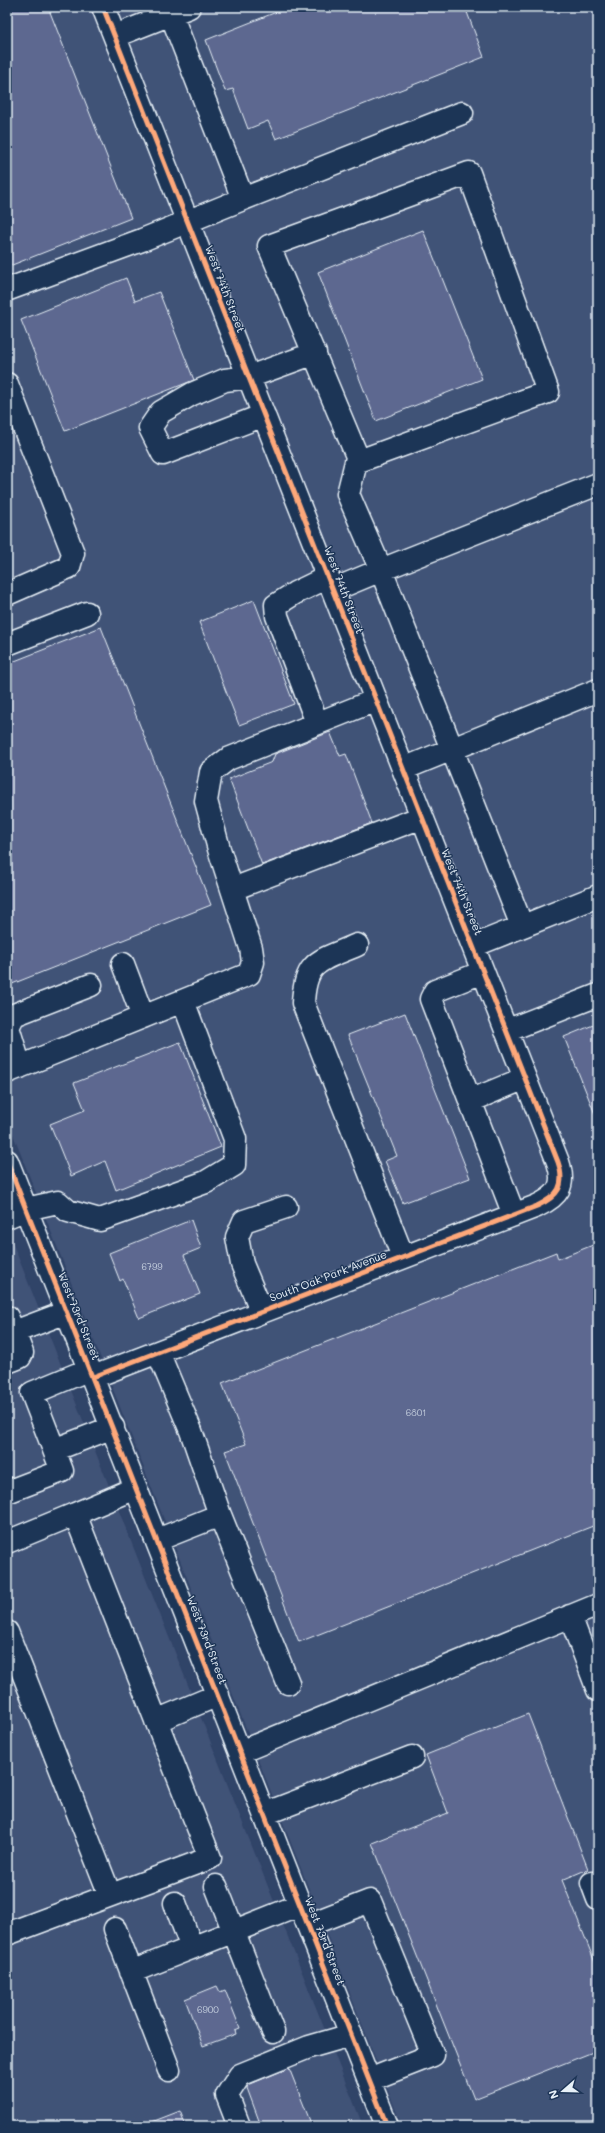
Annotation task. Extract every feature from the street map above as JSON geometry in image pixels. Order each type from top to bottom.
[{"type":"street","name":"West 74th Street","points":[[103,7],[558,1162],[562,1173],[562,1182]]},
{"type":"street","points":[[115,36],[180,10],[243,199]]},
{"type":"street","points":[[9,288],[188,222],[462,112]]},
{"type":"street","points":[[357,458],[359,461],[548,392],[469,172],[269,246],[315,353],[357,458],[348,494],[381,570],[522,926]]},
{"type":"street","points":[[264,415],[163,454],[150,428],[161,412],[192,394],[225,380],[249,377],[315,353]]},
{"type":"street","points":[[7,384],[73,553],[69,567],[7,594]]},
{"type":"street","points":[[317,723],[276,616],[276,605],[295,593],[381,570],[598,484]]},
{"type":"street","points":[[7,644],[87,613]]},
{"type":"street","points":[[404,769],[598,690]]},
{"type":"street","points":[[91,985],[14,1016],[8,1027],[13,1069],[249,974],[253,962],[251,948],[219,849],[206,801],[211,772],[228,759],[376,700]]},
{"type":"street","points":[[233,889],[422,817]]},
{"type":"street","points":[[473,946],[598,896]]},
{"type":"street","points":[[357,945],[316,964],[308,973],[304,988],[303,1003],[403,1257]]},
{"type":"street","points":[[123,964],[143,1017]]},
{"type":"street","points":[[483,972],[435,991],[431,999],[514,1215]]},
{"type":"street","points":[[506,1031],[598,995]]},
{"type":"street","points":[[17,1213],[58,1202],[68,1211],[100,1220],[206,1182],[234,1165],[235,1139],[182,1001]]},
{"type":"street","points":[[470,1101],[525,1078]]},
{"type":"street","name":"West 73rd Street","points":[[7,1161],[17,1213],[67,1312],[92,1373],[387,2126]]},
{"type":"street","name":"South Oak Park Avenue","points":[[54,1450],[32,1393],[158,1352],[514,1215],[550,1200],[562,1182]]},
{"type":"street","points":[[262,1312],[242,1264],[237,1237],[244,1221],[286,1207]]},
{"type":"street","points":[[7,1362],[20,1357],[22,1353],[11,1325],[67,1312]]},
{"type":"street","points":[[158,1352],[191,1431],[220,1515],[288,1683]]},
{"type":"street","points":[[7,1492],[62,1471],[54,1450],[112,1427]]},
{"type":"street","points":[[7,1542],[136,1488]]},
{"type":"street","points":[[7,1934],[210,1858],[76,1514]]},
{"type":"street","points":[[157,1540],[220,1515]]},
{"type":"street","points":[[240,1752],[598,1605]]},
{"type":"street","points":[[570,1616],[598,1690]]},
{"type":"street","points":[[7,1632],[110,1895]]},
{"type":"street","points":[[156,1721],[218,1695]]},
{"type":"street","points":[[264,1814],[412,1756]]},
{"type":"street","points":[[216,1886],[273,2032]]},
{"type":"street","points":[[308,1925],[370,1901],[433,2055],[369,2080]]},
{"type":"street","points":[[175,1903],[192,1948]]},
{"type":"street","points":[[131,1972],[300,1905]]},
{"type":"street","points":[[115,1929],[169,2070]]},
{"type":"street","points":[[239,2126],[227,2095],[240,2075],[309,2047],[351,2035]]},
{"type":"shaded area","points":[[7,7],[598,7],[598,2126],[402,2126],[7,1119]]},
{"type":"shaded area","points":[[7,1229],[363,2126],[7,2126]]},
{"type":"building","points":[[7,7],[48,7],[131,218],[7,267]]},
{"type":"building","points":[[289,7],[465,7],[484,57],[276,139],[268,121],[248,129],[233,89],[225,91],[206,40]]},
{"type":"building","points":[[423,230],[482,379],[376,421],[318,272]]},
{"type":"building","points":[[126,278],[135,301],[159,292],[194,380],[65,431],[21,320]]},
{"type":"building","points":[[254,600],[294,704],[239,725],[199,622]]},
{"type":"building","points":[[101,627],[211,905],[7,986],[7,664]]},
{"type":"building","points":[[330,732],[340,756],[346,754],[372,823],[262,865],[229,779],[272,762],[275,754]]},
{"type":"building","points":[[405,1013],[470,1178],[403,1203],[385,1161],[397,1156],[348,1035]]},
{"type":"building","points":[[598,1023],[598,1119],[597,1119],[564,1037]]},
{"type":"building","points":[[180,1042],[221,1147],[116,1190],[105,1161],[71,1176],[50,1124],[85,1110],[74,1083]]},
{"type":"building","points":[[191,1220],[201,1248],[184,1255],[200,1294],[139,1318],[123,1279],[120,1281],[109,1253]]},
{"type":"building","points":[[598,1243],[598,1524],[299,1642],[225,1451],[246,1444],[222,1383],[556,1252],[558,1259]]},
{"type":"building","points":[[528,1714],[588,1869],[562,1880],[598,1970],[598,2050],[474,2099],[372,1843],[448,1813],[426,1755]]},
{"type":"building","points":[[217,1986],[220,1992],[225,1990],[240,2028],[235,2030],[236,2034],[203,2046],[185,1999]]},
{"type":"building","points":[[289,2068],[312,2126],[261,2126],[247,2088],[248,2085]]},
{"type":"building","points":[[180,2111],[186,2126],[144,2126],[144,2125]]},
{"type":"cycle path","points":[[93,1377],[537,1206],[555,1194],[561,1178],[558,1162],[103,7]]},
{"type":"cycle path","points":[[7,1161],[387,2126]]}]
